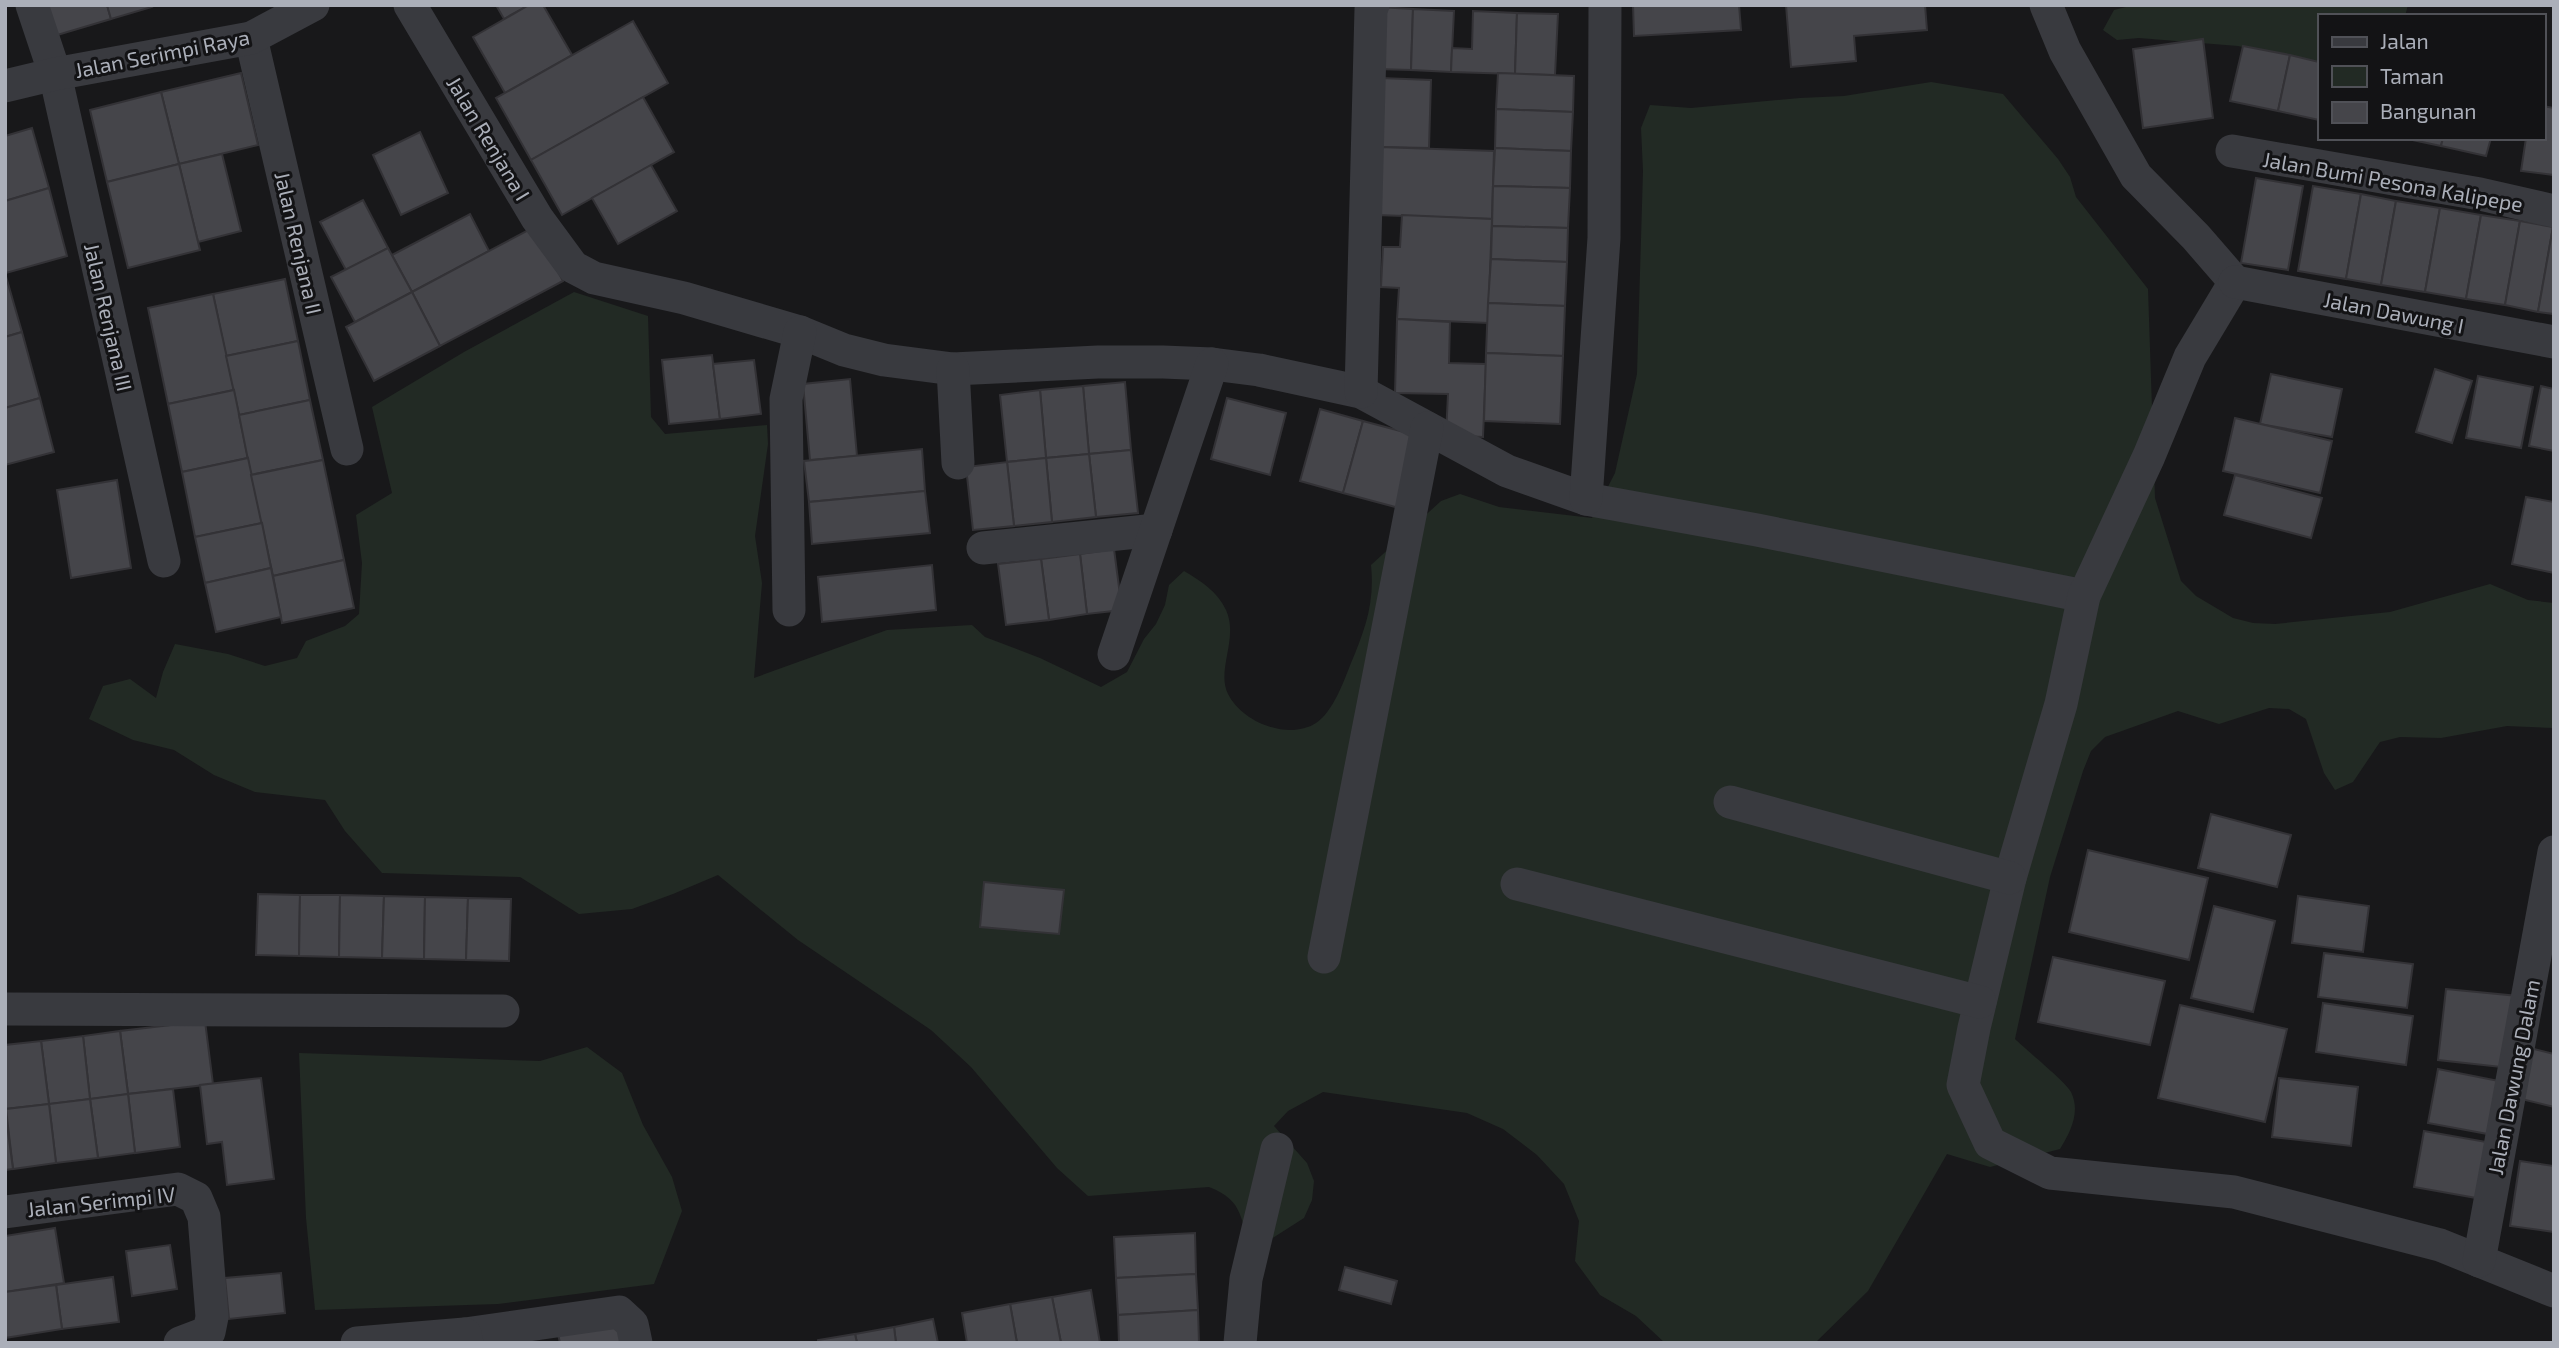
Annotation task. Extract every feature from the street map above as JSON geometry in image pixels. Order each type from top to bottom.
[{"type":"street","name":"Jalan Renjana III","points":[[32,5],[55,74],[164,561]]},
{"type":"street","name":"Jalan Serimpi Raya","points":[[5,86],[55,74],[251,38],[313,5]]},
{"type":"street","name":"Jalan Renjana I","points":[[410,5],[537,218],[573,267],[594,278],[684,298],[800,332]]},
{"type":"street","points":[[1361,392],[1373,5]]},
{"type":"street","points":[[1586,499],[1604,238],[1605,5]]},
{"type":"street","points":[[2046,5],[2065,51],[2136,176],[2196,237],[2235,282],[2190,356],[2149,456],[2084,596],[2061,704],[2010,878],[1963,1085],[1990,1143],[2050,1174],[2234,1192],[2441,1245],[2554,1291]]},
{"type":"street","name":"Jalan Renjana II","points":[[251,38],[347,449]]},
{"type":"street","name":"Jalan Bumi Pesona Kalipepe","points":[[2232,151],[2480,194],[2554,211]]},
{"type":"street","name":"Jalan Dawung I","points":[[2235,282],[2554,342]]},
{"type":"street","points":[[789,610],[786,399],[800,332],[844,350],[884,360],[953,369],[1098,362],[1212,363],[1259,370],[1361,392],[1507,471],[1586,499],[1757,530],[2084,596]]},
{"type":"street","points":[[1114,654],[1212,363]]},
{"type":"street","points":[[953,369],[958,463]]},
{"type":"street","points":[[1324,957],[1427,428]]},
{"type":"street","points":[[984,548],[1156,530]]},
{"type":"street","points":[[1730,802],[2010,878]]},
{"type":"street","name":"Jalan Dawung Dalam","points":[[2479,1261],[2554,852]]},
{"type":"street","points":[[1517,884],[1980,1002]]},
{"type":"street","points":[[5,1009],[503,1011]]},
{"type":"street","points":[[1240,1343],[1246,1279],[1277,1149]]},
{"type":"street","name":"Jalan Serimpi IV","points":[[5,1212],[178,1189],[196,1198],[204,1217],[212,1317],[209,1332],[180,1343]]},
{"type":"street","points":[[357,1343],[466,1338],[619,1312],[632,1324],[636,1343]]},
{"type":"green space","points":[[2134,5],[2408,5],[2406,14],[2318,14],[2318,64],[2238,46],[2139,38],[2117,40],[2103,30],[2114,10]]},
{"type":"green space","points":[[1931,82],[2003,94],[2058,159],[2070,177],[2076,197],[2148,289],[2155,498],[2181,581],[2196,596],[2233,618],[2253,623],[2275,624],[2390,612],[2490,584],[2528,600],[2554,603],[2554,728],[2507,726],[2441,738],[2400,737],[2380,742],[2353,782],[2335,790],[2324,773],[2306,719],[2289,709],[2269,708],[2219,724],[2178,711],[2105,737],[2091,751],[2083,771],[2050,877],[2015,1039],[2071,1092],[2075,1115],[2067,1136],[2060,1149],[1990,1167],[1947,1154],[1868,1291],[1815,1343],[1665,1343],[1636,1316],[1600,1295],[1575,1261],[1579,1221],[1564,1184],[1537,1155],[1503,1129],[1467,1113],[1323,1092],[1288,1111],[1274,1126],[1307,1163],[1314,1181],[1312,1200],[1304,1218],[1254,1250],[1239,1213],[1230,1199],[1209,1187],[1088,1196],[1057,1168],[971,1067],[931,1030],[798,940],[718,875],[632,909],[579,914],[520,877],[382,873],[345,831],[325,800],[255,792],[214,775],[174,750],[133,740],[89,719],[103,686],[130,679],[156,698],[175,644],[228,654],[265,666],[297,658],[306,641],[345,626],[359,614],[362,563],[356,515],[392,493],[372,407],[464,352],[574,292],[648,316],[651,417],[665,434],[767,425],[768,444],[755,536],[762,583],[754,678],[887,630],[972,625],[985,637],[1040,658],[1101,687],[1127,672],[1144,639],[1156,624],[1165,605],[1169,585],[1184,571],[1213,592],[1226,610],[1230,632],[1224,675],[1228,694],[1235,704],[1244,713],[1267,726],[1292,730],[1305,728],[1316,723],[1328,712],[1361,639],[1372,591],[1371,565],[1441,501],[1460,494],[1499,507],[1592,518],[1615,473],[1637,374],[1643,171],[1641,128],[1650,105],[1691,108],[1844,96]]},
{"type":"green space","points":[[587,1047],[622,1073],[643,1125],[672,1177],[682,1211],[654,1284],[498,1304],[315,1310],[306,1218],[299,1053],[540,1061]]},
{"type":"building","points":[[45,5],[107,5],[111,19],[54,36]]},
{"type":"building","points":[[107,5],[151,5],[152,7],[111,19]]},
{"type":"building","points":[[496,5],[529,5],[504,19]]},
{"type":"building","points":[[529,5],[543,5],[572,55],[505,93],[473,37]]},
{"type":"building","points":[[1633,5],[1739,5],[1741,30],[1634,36]]},
{"type":"building","points":[[1786,5],[1925,5],[1927,30],[1854,36],[1856,61],[1791,67]]},
{"type":"building","points":[[1378,7],[1413,9],[1411,70],[1376,69]]},
{"type":"building","points":[[1413,9],[1454,11],[1451,72],[1411,70]]},
{"type":"building","points":[[1473,11],[1517,13],[1515,74],[1451,72],[1452,48],[1472,49]]},
{"type":"building","points":[[1517,13],[1558,14],[1555,75],[1515,74]]},
{"type":"building","points":[[633,21],[668,83],[531,160],[496,98]]},
{"type":"building","points":[[2203,39],[2213,118],[2143,128],[2133,49]]},
{"type":"building","points":[[2243,46],[2290,55],[2278,111],[2230,101]]},
{"type":"building","points":[[2290,55],[2318,62],[2318,120],[2278,111]]},
{"type":"building","points":[[241,73],[258,145],[179,164],[161,92]]},
{"type":"building","points":[[1498,73],[1574,76],[1573,112],[1496,109]]},
{"type":"building","points":[[1381,78],[1431,80],[1429,148],[1379,147]]},
{"type":"building","points":[[161,92],[179,164],[107,182],[90,110]]},
{"type":"building","points":[[643,97],[674,152],[562,215],[531,160]]},
{"type":"building","points":[[2545,106],[2554,108],[2554,175],[2521,171],[2526,140],[2545,140]]},
{"type":"building","points":[[1496,109],[1573,112],[1571,151],[1495,148]]},
{"type":"building","points":[[32,128],[49,188],[5,201],[5,136]]},
{"type":"building","points":[[420,132],[448,193],[401,215],[373,155]]},
{"type":"building","points":[[2412,140],[2442,140],[2441,146]]},
{"type":"building","points":[[2442,140],[2490,140],[2486,156],[2441,146]]},
{"type":"building","points":[[1379,147],[1494,151],[1492,219],[1376,215]]},
{"type":"building","points":[[1495,148],[1571,151],[1570,188],[1493,186]]},
{"type":"building","points":[[222,154],[241,231],[198,242],[179,164]]},
{"type":"building","points":[[179,164],[200,250],[128,268],[107,182]]},
{"type":"building","points":[[651,165],[677,211],[618,244],[592,198]]},
{"type":"building","points":[[2256,178],[2303,186],[2288,270],[2241,263]]},
{"type":"building","points":[[1493,186],[1570,188],[1568,228],[1492,226]]},
{"type":"building","points":[[2313,186],[2361,194],[2346,279],[2298,271]]},
{"type":"building","points":[[49,188],[67,256],[6,273],[5,201]]},
{"type":"building","points":[[2361,194],[2396,201],[2381,285],[2346,279]]},
{"type":"building","points":[[363,200],[388,248],[346,270],[320,222]]},
{"type":"building","points":[[2396,201],[2440,208],[2425,292],[2381,285]]},
{"type":"building","points":[[2440,208],[2481,215],[2466,299],[2425,292]]},
{"type":"building","points":[[470,214],[489,251],[412,292],[392,255]]},
{"type":"building","points":[[1402,215],[1492,219],[1488,323],[1397,319],[1399,288],[1381,287],[1383,247],[1400,247]]},
{"type":"building","points":[[2481,215],[2520,221],[2505,305],[2466,299]]},
{"type":"building","points":[[2520,221],[2553,227],[2538,312],[2505,305]]},
{"type":"building","points":[[1492,226],[1568,228],[1567,262],[1491,259]]},
{"type":"building","points":[[534,227],[563,281],[440,346],[412,292]]},
{"type":"building","points":[[2554,227],[2554,314],[2538,312]]},
{"type":"building","points":[[388,248],[412,292],[355,322],[331,277]]},
{"type":"building","points":[[1491,259],[1567,262],[1565,306],[1488,303]]},
{"type":"building","points":[[5,273],[22,332],[5,337]]},
{"type":"building","points":[[285,279],[298,341],[226,356],[213,294]]},
{"type":"building","points":[[412,292],[440,346],[374,381],[346,327]]},
{"type":"building","points":[[213,294],[234,390],[168,404],[148,308]]},
{"type":"building","points":[[1488,303],[1565,306],[1563,356],[1486,353]]},
{"type":"building","points":[[1397,319],[1450,322],[1449,363],[1486,364],[1483,437],[1446,435],[1448,394],[1395,393]]},
{"type":"building","points":[[22,332],[40,398],[5,408],[5,337]]},
{"type":"building","points":[[298,341],[310,400],[239,415],[226,356]]},
{"type":"building","points":[[1486,353],[1563,356],[1560,424],[1484,421]]},
{"type":"building","points":[[712,355],[720,419],[669,424],[662,360]]},
{"type":"building","points":[[754,360],[761,414],[720,419],[713,364]]},
{"type":"building","points":[[2435,369],[2472,381],[2452,443],[2416,432]]},
{"type":"building","points":[[2271,374],[2342,389],[2332,437],[2260,424]]},
{"type":"building","points":[[2478,376],[2533,387],[2521,448],[2466,438]]},
{"type":"building","points":[[850,379],[857,456],[810,460],[803,384]]},
{"type":"building","points":[[1125,382],[1131,450],[1089,454],[1083,386]]},
{"type":"building","points":[[1083,386],[1089,454],[1046,458],[1040,390]]},
{"type":"building","points":[[2541,386],[2554,389],[2554,451],[2529,446]]},
{"type":"building","points":[[234,390],[248,458],[182,472],[168,404]]},
{"type":"building","points":[[1040,390],[1046,458],[1007,462],[1000,395]]},
{"type":"building","points":[[40,398],[54,452],[5,465],[5,408]]},
{"type":"building","points":[[1227,398],[1286,413],[1270,475],[1211,459]]},
{"type":"building","points":[[310,400],[323,460],[251,475],[239,415]]},
{"type":"building","points":[[1320,409],[1363,421],[1343,493],[1300,481]]},
{"type":"building","points":[[2235,418],[2332,441],[2320,493],[2223,471]]},
{"type":"building","points":[[1363,421],[1419,436],[1399,508],[1343,493]]},
{"type":"building","points":[[922,449],[925,491],[809,502],[804,461]]},
{"type":"building","points":[[1131,450],[1138,513],[1096,517],[1089,454]]},
{"type":"building","points":[[1089,454],[1096,517],[1052,522],[1046,458]]},
{"type":"building","points":[[248,458],[262,523],[195,537],[182,472]]},
{"type":"building","points":[[1046,458],[1052,522],[1014,526],[1007,462]]},
{"type":"building","points":[[323,460],[344,560],[273,576],[251,475]]},
{"type":"building","points":[[1007,462],[1014,526],[973,530],[966,467]]},
{"type":"building","points":[[2235,475],[2322,498],[2311,538],[2224,515]]},
{"type":"building","points":[[117,480],[131,568],[71,578],[57,490]]},
{"type":"building","points":[[925,491],[930,533],[812,544],[809,502]]},
{"type":"building","points":[[2526,497],[2554,502],[2554,573],[2512,564]]},
{"type":"building","points":[[262,523],[271,568],[205,583],[195,537]]},
{"type":"building","points":[[1114,549],[1122,610],[1087,614],[1080,554]]},
{"type":"building","points":[[1080,554],[1087,614],[1049,620],[1041,559]]},
{"type":"building","points":[[1041,559],[1049,620],[1006,625],[998,564]]},
{"type":"building","points":[[344,560],[354,608],[282,623],[273,576]]},
{"type":"building","points":[[932,565],[936,610],[822,622],[818,577]]},
{"type":"building","points":[[271,568],[281,617],[216,632],[205,583]]},
{"type":"building","points":[[2211,814],[2291,835],[2277,887],[2198,868]]},
{"type":"building","points":[[2088,850],[2208,878],[2189,960],[2069,932]]},
{"type":"building","points":[[984,882],[1064,890],[1059,934],[980,927]]},
{"type":"building","points":[[258,894],[300,895],[299,956],[256,955]]},
{"type":"building","points":[[300,895],[340,895],[339,957],[299,956]]},
{"type":"building","points":[[340,895],[384,896],[382,958],[339,957]]},
{"type":"building","points":[[384,896],[425,897],[424,959],[382,958]]},
{"type":"building","points":[[2298,896],[2369,906],[2363,952],[2292,943]]},
{"type":"building","points":[[425,897],[468,898],[466,960],[424,959]]},
{"type":"building","points":[[468,898],[511,899],[509,961],[466,960]]},
{"type":"building","points":[[2214,906],[2275,921],[2253,1012],[2191,998]]},
{"type":"building","points":[[2324,953],[2413,964],[2407,1008],[2318,997]]},
{"type":"building","points":[[2053,957],[2165,981],[2150,1045],[2038,1022]]},
{"type":"building","points":[[2446,989],[2518,996],[2510,1068],[2438,1060]]},
{"type":"building","points":[[2323,1003],[2413,1016],[2406,1065],[2316,1052]]},
{"type":"building","points":[[2180,1005],[2287,1029],[2265,1122],[2158,1098]]},
{"type":"building","points":[[205,1021],[213,1084],[128,1094],[120,1031]]},
{"type":"building","points":[[120,1031],[128,1094],[90,1099],[83,1036]]},
{"type":"building","points":[[83,1036],[90,1099],[49,1104],[41,1041]]},
{"type":"building","points":[[41,1041],[49,1104],[6,1109],[5,1045]]},
{"type":"building","points":[[2526,1047],[2554,1054],[2554,1107],[2513,1097]]},
{"type":"building","points":[[2438,1069],[2504,1082],[2493,1135],[2428,1123]]},
{"type":"building","points":[[261,1078],[274,1179],[227,1185],[222,1142],[207,1144],[200,1085]]},
{"type":"building","points":[[2279,1078],[2358,1087],[2351,1146],[2272,1137]]},
{"type":"building","points":[[173,1089],[180,1147],[135,1153],[128,1094]]},
{"type":"building","points":[[128,1094],[135,1153],[98,1158],[90,1099]]},
{"type":"building","points":[[90,1099],[98,1158],[56,1163],[49,1104]]},
{"type":"building","points":[[49,1104],[56,1163],[13,1169],[6,1109]]},
{"type":"building","points":[[5,1109],[13,1169],[5,1170]]},
{"type":"building","points":[[2424,1131],[2492,1143],[2482,1199],[2414,1187]]},
{"type":"building","points":[[2520,1161],[2554,1166],[2554,1232],[2510,1226]]},
{"type":"building","points":[[55,1228],[64,1283],[5,1292],[5,1236]]},
{"type":"building","points":[[1195,1233],[1196,1274],[1116,1278],[1114,1237]]},
{"type":"building","points":[[170,1245],[177,1289],[132,1296],[126,1251]]},
{"type":"building","points":[[1345,1267],[1397,1281],[1391,1304],[1339,1290]]},
{"type":"building","points":[[281,1273],[285,1313],[229,1319],[225,1278]]},
{"type":"building","points":[[1196,1274],[1198,1310],[1118,1315],[1116,1278]]},
{"type":"building","points":[[113,1277],[119,1322],[62,1329],[56,1285]]},
{"type":"building","points":[[56,1285],[62,1329],[5,1338],[5,1292]]},
{"type":"building","points":[[1091,1290],[1100,1343],[1061,1343],[1052,1297]]},
{"type":"building","points":[[1052,1297],[1061,1343],[1017,1343],[1010,1304]]},
{"type":"building","points":[[1010,1304],[1017,1343],[967,1343],[962,1313]]},
{"type":"building","points":[[1198,1310],[1199,1343],[1119,1343],[1118,1315]]},
{"type":"building","points":[[933,1319],[938,1343],[896,1343],[894,1327]]},
{"type":"building","points":[[617,1321],[623,1343],[560,1343],[558,1334]]},
{"type":"building","points":[[894,1327],[896,1343],[857,1343],[855,1334]]},
{"type":"building","points":[[855,1334],[857,1343],[818,1343],[818,1340]]}]
